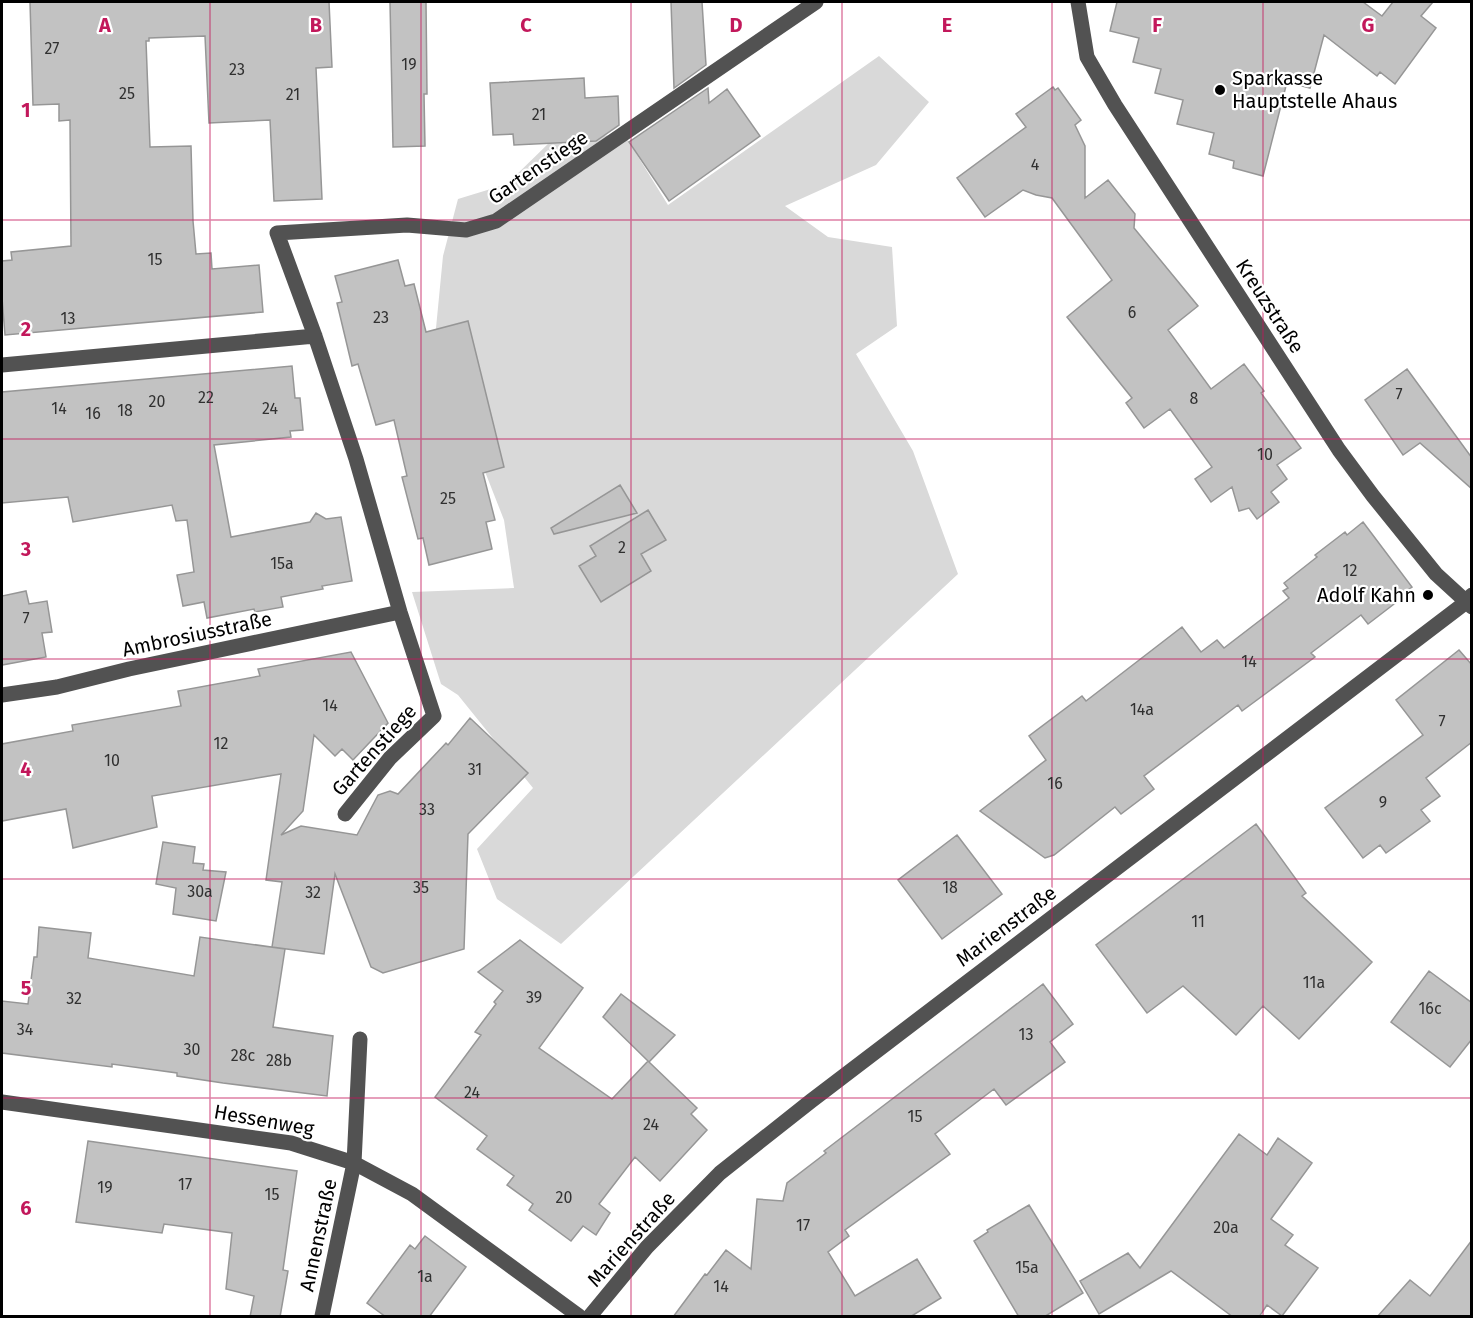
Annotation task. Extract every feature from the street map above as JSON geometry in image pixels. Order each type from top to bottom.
[{"type":"street","name":"Gartenstiege","points":[[345,814],[390,758],[434,716],[400,612],[356,459],[315,336],[277,233],[407,225],[466,230],[496,221],[816,2]]},
{"type":"street","name":"Kreuzstraße","points":[[1078,2],[1087,57],[1115,105],[1339,450],[1429,565],[1469,602]]},
{"type":"street","points":[[2,365],[315,336]]},
{"type":"street","name":"Marienstraße","points":[[590,1317],[647,1247],[720,1173],[811,1101],[1469,602]]},
{"type":"street","name":"Ambrosiusstraße","points":[[2,695],[57,687],[129,669],[400,612]]},
{"type":"street","points":[[354,1163],[360,1039]]},
{"type":"street","name":"Hessenweg","points":[[2,1102],[291,1143],[354,1163],[412,1194],[579,1317]]},
{"type":"street","name":"Annenstraße","points":[[322,1317],[354,1163]]},
{"type":"shaded area","points":[[879,56],[929,102],[876,165],[785,206],[828,237],[892,247],[897,326],[856,354],[913,451],[958,574],[561,944],[497,899],[477,849],[533,788],[458,695],[441,684],[412,592],[514,588],[504,520],[460,408],[436,328],[443,256],[458,199],[507,184],[552,140],[624,134],[668,205]]},
{"type":"building","points":[[30,2],[329,2],[332,67],[316,68],[322,199],[274,201],[270,120],[209,123],[205,36],[149,38],[149,41],[146,41],[150,147],[191,146],[196,254],[211,253],[212,269],[259,265],[263,312],[5,335],[2,261],[12,260],[11,252],[71,246],[70,120],[59,121],[59,104],[33,105]]},
{"type":"building","points":[[390,2],[426,2],[425,146],[393,147]]},
{"type":"building","points":[[671,2],[702,2],[706,65],[674,88]]},
{"type":"building","name":"Sparkasse Hauptstelle Ahaus","points":[[1117,2],[1363,2],[1382,16],[1393,2],[1433,2],[1421,16],[1436,28],[1395,84],[1380,72],[1377,76],[1324,35],[1310,88],[1287,82],[1263,176],[1233,168],[1234,161],[1209,154],[1214,133],[1177,124],[1183,100],[1155,93],[1161,69],[1133,62],[1139,38],[1110,31]]},
{"type":"building","points":[[584,78],[585,98],[618,96],[619,125],[596,141],[514,145],[513,134],[493,135],[490,83]]},
{"type":"building","points":[[1053,87],[1055,90],[1058,88],[1081,120],[1075,125],[1085,146],[1085,198],[1108,180],[1135,214],[1134,228],[1198,306],[1168,330],[1211,389],[1244,364],[1264,391],[1261,393],[1301,448],[1277,465],[1287,479],[1271,492],[1279,502],[1257,519],[1249,508],[1239,511],[1232,487],[1211,502],[1195,479],[1212,467],[1170,409],[1144,428],[1126,403],[1132,398],[1067,317],[1112,280],[1052,198],[1023,190],[985,217],[957,178],[1026,127],[1016,114]]},
{"type":"building","points":[[708,88],[709,103],[727,89],[760,136],[669,201],[629,142]]},
{"type":"building","points":[[398,260],[405,286],[414,284],[426,332],[468,321],[504,467],[483,473],[495,520],[486,522],[492,549],[429,565],[423,538],[418,539],[402,477],[407,476],[394,420],[376,425],[358,364],[352,366],[337,303],[342,302],[335,276]]},
{"type":"building","points":[[292,366],[295,398],[300,398],[303,430],[290,431],[291,437],[214,445],[231,537],[310,522],[316,513],[326,519],[341,517],[352,581],[281,597],[283,607],[255,612],[254,609],[207,618],[204,602],[183,606],[177,575],[194,572],[187,520],[176,521],[172,505],[73,522],[68,497],[2,503],[2,392]]},
{"type":"building","points":[[1407,369],[1472,458],[1472,489],[1420,443],[1403,455],[1365,400]]},
{"type":"building","points":[[620,485],[637,513],[554,534],[551,528]]},
{"type":"building","points":[[648,510],[666,540],[641,554],[651,571],[601,602],[579,566],[596,556],[590,546]]},
{"type":"building","points":[[1363,522],[1412,587],[1368,624],[1361,615],[1311,653],[1315,657],[1242,711],[1238,705],[1144,776],[1154,789],[1121,814],[1115,807],[1054,855],[1045,858],[980,811],[1046,760],[1029,736],[1082,696],[1086,701],[1182,627],[1201,652],[1217,640],[1224,648],[1289,598],[1283,591],[1288,588],[1284,583],[1317,557],[1315,555],[1345,532],[1347,535]]},
{"type":"building","points":[[26,591],[29,604],[47,601],[52,632],[42,633],[46,657],[2,665],[2,596]]},
{"type":"building","points":[[1459,650],[1472,665],[1472,742],[1426,778],[1440,796],[1421,810],[1430,821],[1386,853],[1380,845],[1363,858],[1325,808],[1423,735],[1396,700]]},
{"type":"building","points":[[351,652],[388,723],[353,760],[342,749],[335,756],[314,735],[303,811],[281,835],[301,826],[357,835],[378,795],[390,791],[398,794],[446,743],[448,745],[470,718],[528,773],[468,834],[464,949],[383,973],[371,967],[335,874],[324,954],[272,947],[282,882],[266,880],[281,774],[152,796],[157,827],[73,848],[66,809],[2,821],[2,744],[73,731],[72,725],[181,706],[178,691],[260,676],[258,669]]},
{"type":"building","points":[[1256,824],[1306,893],[1302,896],[1372,962],[1299,1039],[1263,1006],[1236,1035],[1183,986],[1147,1013],[1096,945]]},
{"type":"building","points":[[957,835],[1002,894],[942,939],[898,880]]},
{"type":"building","points":[[163,842],[195,847],[193,863],[204,864],[203,870],[226,872],[216,921],[173,914],[176,888],[156,884]]},
{"type":"building","points":[[39,927],[91,933],[88,958],[194,976],[200,937],[285,949],[273,1027],[333,1036],[327,1096],[223,1083],[177,1076],[177,1073],[112,1064],[112,1067],[2,1053],[2,1001],[28,1004],[34,957],[37,957]]},
{"type":"building","points":[[520,940],[583,988],[539,1048],[612,1099],[648,1061],[603,1017],[621,994],[675,1035],[649,1062],[697,1108],[691,1114],[707,1130],[660,1181],[635,1157],[599,1204],[610,1213],[596,1235],[583,1226],[571,1241],[529,1210],[533,1204],[507,1185],[514,1176],[477,1149],[487,1136],[435,1097],[481,1035],[475,1032],[503,991],[478,972]]},
{"type":"building","points":[[1429,971],[1472,1003],[1472,1039],[1450,1067],[1391,1022]]},
{"type":"building","points":[[1043,984],[1073,1024],[1050,1042],[1065,1062],[1006,1105],[994,1089],[935,1134],[950,1154],[845,1230],[849,1236],[828,1252],[855,1296],[917,1259],[941,1298],[910,1317],[673,1317],[726,1250],[751,1269],[757,1199],[783,1201],[787,1183],[826,1153],[824,1151]]},
{"type":"building","points":[[1239,1134],[1267,1155],[1278,1138],[1312,1163],[1271,1219],[1293,1235],[1285,1245],[1318,1268],[1282,1316],[1267,1305],[1259,1317],[1233,1317],[1171,1271],[1099,1314],[1080,1281],[1128,1253],[1140,1268]]},
{"type":"building","points":[[88,1141],[297,1171],[283,1270],[288,1271],[280,1317],[250,1317],[254,1296],[226,1289],[232,1233],[164,1224],[162,1233],[76,1222]]},
{"type":"building","points":[[1029,1205],[1083,1293],[1044,1317],[1019,1317],[974,1241],[988,1232],[987,1230]]},
{"type":"building","points":[[425,1236],[466,1267],[429,1317],[386,1317],[367,1303],[410,1245],[415,1249]]},
{"type":"building","points":[[1472,1240],[1472,1317],[1377,1317],[1410,1280],[1430,1296]]},
{"type":"place","name":"Sparkasse Hauptstelle Ahaus","points":[[1220,90]]},
{"type":"place","name":"Adolf Kahn","points":[[1428,595]]}]
